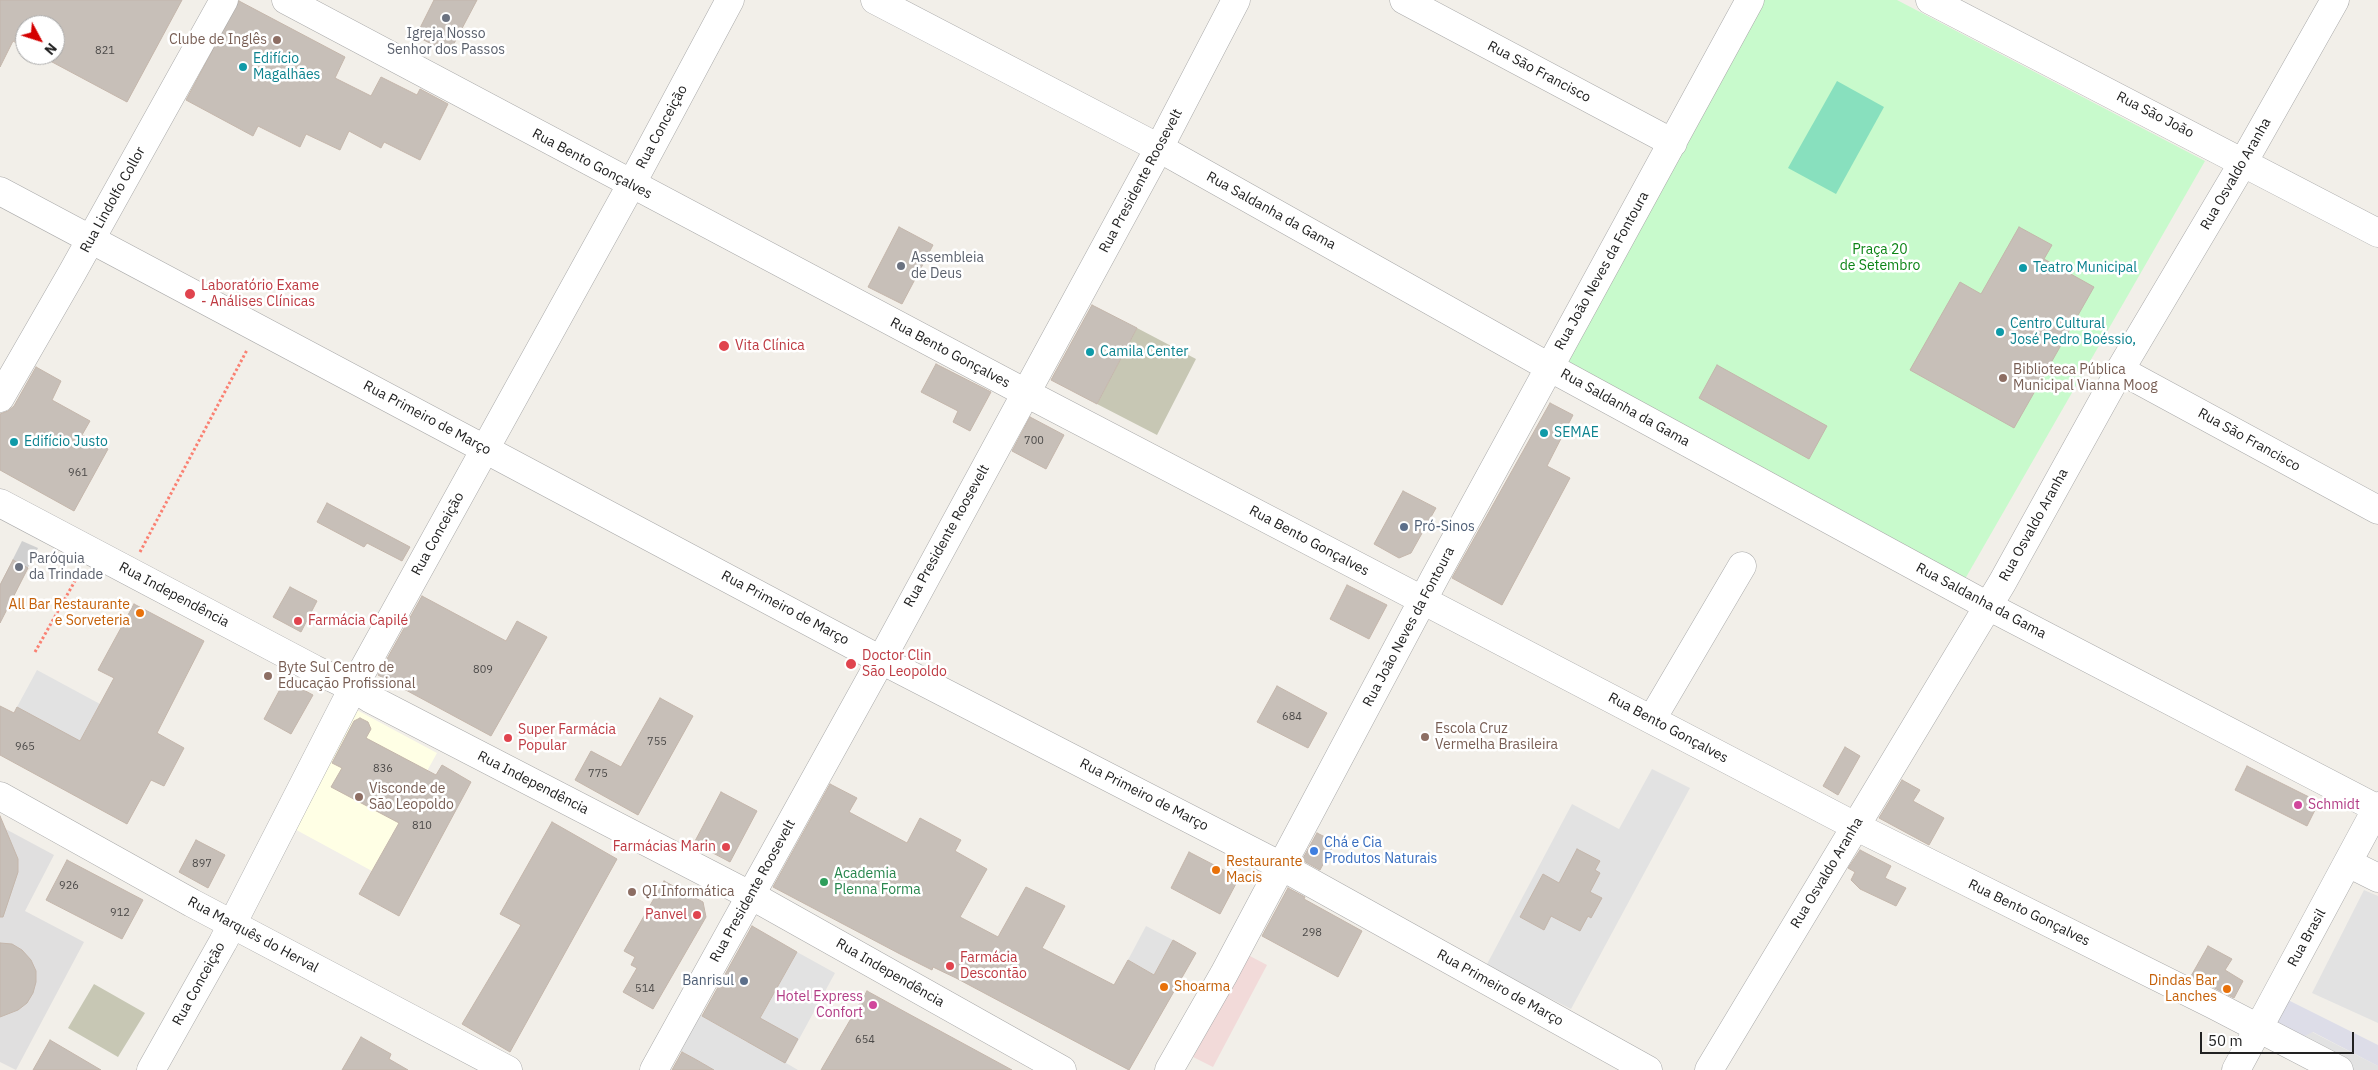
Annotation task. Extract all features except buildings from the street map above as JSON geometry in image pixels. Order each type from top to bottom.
[{"type":"street","name":"Rua Lindolfo Collor","points":[[0,398],[92,238],[224,0]]},
{"type":"street","name":"Rua Bento Gonçalves","points":[[286,0],[631,185],[1026,393],[1855,826],[2339,1070]]},
{"type":"street","name":"Rua Conceição","points":[[151,1070],[232,924],[353,688],[631,185],[730,0]]},
{"type":"street","name":"Rua Saldanha da Gama","points":[[876,0],[1160,148],[1549,367],[1988,606],[2378,808]]},
{"type":"street","name":"Rua Presidente Roosevelt","points":[[654,1070],[751,897],[1160,148],[1236,0]]},
{"type":"street","name":"Rua São Francisco","points":[[1404,0],[1673,143]]},
{"type":"street","name":"Rua João Neves da Fontoura","points":[[1169,1070],[1224,974],[1423,600],[1750,0]]},
{"type":"street","name":"Rua São João","points":[[1930,0],[2244,161],[2378,233]]},
{"type":"street","name":"Rua Osvaldo Aranha","points":[[1709,1070],[1988,606],[2120,370],[2244,161],[2335,0]]},
{"type":"street","name":"Rua Primeiro de Março","points":[[0,190],[881,660],[1281,866],[1648,1070]]},
{"type":"street","name":"Rua São Francisco","points":[[2120,370],[2378,510]]},
{"type":"street","name":"Rua Independência","points":[[0,503],[314,670],[353,688],[827,937],[1062,1070]]},
{"type":"street","points":[[1652,720],[1742,566]]},
{"type":"street","name":"Rua Marquês do Herval","points":[[0,796],[232,924],[508,1070]]},
{"type":"street","name":"Rua Brasil","points":[[2236,1070],[2257,1028],[2378,808]]},
{"type":"street","points":[[2348,863],[2378,878]]},
{"type":"path","points":[[130,572],[259,327]]},
{"type":"path","points":[[35,652],[91,551]]},
{"type":"shaded area","points":[[1137,328],[1196,359],[1157,435],[1097,404]]},
{"type":"shaded area","name":"Paróquia da Trindade","points":[[22,541],[38,548],[4,614],[0,612],[0,585]]},
{"type":"shaded area","points":[[37,670],[100,704],[57,785],[17,707]]},
{"type":"shaded area","name":"Visconde de São Leopoldo","points":[[353,708],[437,753],[372,871],[289,826]]},
{"type":"shaded area","points":[[1652,769],[1690,788],[1571,1009],[1486,966],[1572,804],[1619,829]]},
{"type":"shaded area","points":[[0,826],[54,855],[25,911],[84,942],[16,1070],[0,1062]]},
{"type":"shaded area","points":[[2364,890],[2378,896],[2378,1023],[2312,993]]},
{"type":"shaded area","points":[[1146,926],[1173,940],[1154,975],[1128,960]]},
{"type":"shaded area","points":[[797,952],[835,973],[786,1063],[798,1070],[714,1070],[672,1046],[692,1010],[747,1042]]},
{"type":"shaded area","points":[[1248,955],[1267,965],[1213,1067],[1193,1057]]},
{"type":"shaded area","points":[[94,984],[145,1013],[118,1057],[68,1028]]},
{"type":"shaded area","points":[[2286,999],[2378,1045],[2378,1066],[2313,1032],[2295,1041],[2270,1029]]},
{"type":"shaded area","points":[[2312,1032],[2378,1066],[2378,1070],[2350,1070],[2295,1041]]},
{"type":"green space","name":"Praça 20 de Setembro","points":[[1755,0],[1897,0],[2205,161],[1965,579],[1558,359]]},
{"type":"green space","points":[[1837,81],[1884,107],[1836,194],[1788,168]]},
{"type":"place","name":"Igreja Nosso Senhor dos Passos","points":[[446,18]]},
{"type":"place","name":"Clube de Inglês","points":[[277,40]]},
{"type":"place","name":"Edifício Magalhães","points":[[243,67]]},
{"type":"place","name":"Assembleia de Deus","points":[[901,266]]},
{"type":"place","name":"Teatro Municipal","points":[[2023,268]]},
{"type":"place","name":"Laboratório Exame - Análises Clínicas","points":[[190,294]]},
{"type":"place","name":"Centro Cultural José Pedro Boéssio,","points":[[2000,332]]},
{"type":"place","name":"Vita Clínica","points":[[724,346]]},
{"type":"place","name":"Camila Center","points":[[1090,352]]},
{"type":"place","name":"Biblioteca Pública Municipal Vianna Moog","points":[[2003,378]]},
{"type":"place","name":"SEMAE","points":[[1544,433]]},
{"type":"place","name":"Edifício Justo","points":[[14,442]]},
{"type":"place","name":"Pró-Sinos","points":[[1404,527]]},
{"type":"place","name":"Paróquia da Trindade","points":[[19,567]]},
{"type":"place","name":"All Bar Restaurante e Sorveteria","points":[[140,613]]},
{"type":"place","name":"Farmácia Capilé","points":[[298,621]]},
{"type":"place","name":"Doctor Clin São Leopoldo","points":[[851,664]]},
{"type":"place","name":"Byte Sul Centro de Educação Profissional","points":[[268,676]]},
{"type":"place","name":"Escola Cruz Vermelha Brasileira","points":[[1425,737]]},
{"type":"place","name":"Super Farmácia Popular","points":[[508,738]]},
{"type":"place","name":"Visconde de São Leopoldo","points":[[359,797]]},
{"type":"place","name":"Schmidt","points":[[2298,805]]},
{"type":"place","name":"Farmácias Marin","points":[[726,847]]},
{"type":"place","name":"Chá e Cia Produtos Naturais","points":[[1314,851]]},
{"type":"place","name":"Restaurante Macis","points":[[1216,870]]},
{"type":"place","name":"Academia Plenna Forma","points":[[824,882]]},
{"type":"place","name":"QI Informática","points":[[632,892]]},
{"type":"place","name":"Panvel","points":[[697,915]]},
{"type":"place","name":"Farmácia Descontão","points":[[950,966]]},
{"type":"place","name":"Banrisul","points":[[744,981]]},
{"type":"place","name":"Shoarma","points":[[1164,987]]},
{"type":"place","name":"Dindas Bar Lanches","points":[[2227,989]]},
{"type":"place","name":"Hotel Express Confort","points":[[873,1005]]}]
